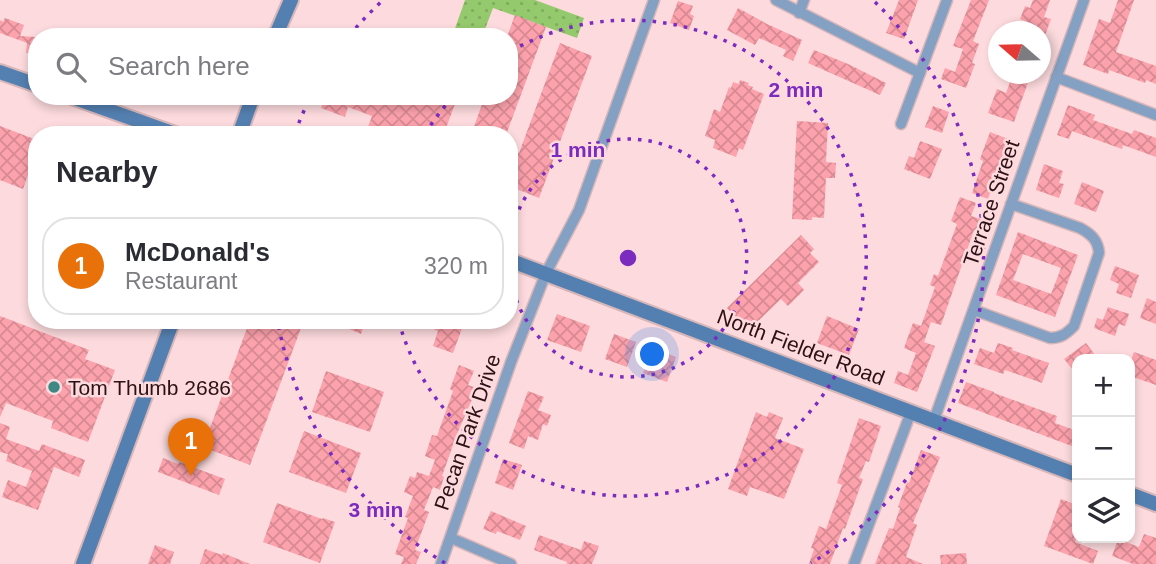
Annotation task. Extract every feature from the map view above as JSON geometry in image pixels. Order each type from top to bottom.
[{"type":"main road","points":[[279,28],[290,0]]},
{"type":"main road","points":[[0,72],[28,82]]},
{"type":"main road","points":[[94,105],[153,126]]},
{"type":"main road","points":[[242,126],[250,105]]},
{"type":"main road","name":"North Fielder Road","points":[[518,264],[1072,473]]},
{"type":"main road","points":[[83,564],[170,329]]},
{"type":"main road","points":[[1135,496],[1156,504]]},
{"type":"street","name":"Pecan Park Drive","points":[[441,564],[511,362],[545,274],[579,210],[654,0]]},
{"type":"street","points":[[776,0],[920,73]]},
{"type":"street","points":[[799,13],[804,0]]},
{"type":"street","points":[[901,124],[947,0]]},
{"type":"street","name":"Terrace Street","points":[[934,420],[1084,0]]},
{"type":"street","points":[[1056,78],[1156,116]]},
{"type":"street","points":[[974,310],[1050,338],[1059,338],[1073,326],[1099,253],[1095,239],[1089,233],[1011,204]]},
{"type":"street","points":[[854,564],[911,412]]},
{"type":"street","points":[[450,538],[511,564]]},
{"type":"green space","points":[[465,0],[535,0],[584,18],[577,38],[493,8],[485,28],[455,28]]},
{"type":"building","points":[[899,0],[918,0],[904,39],[886,33]]},
{"type":"building","points":[[971,0],[989,0],[973,41],[979,44],[966,88],[941,79],[945,68],[955,72],[963,49],[953,46]]},
{"type":"building","points":[[1033,0],[1050,0],[1044,17],[1050,21],[1020,19],[1025,6],[1030,8]]},
{"type":"building","points":[[1118,0],[1134,0],[1116,52],[1156,66],[1156,84],[1146,80],[1145,83],[1109,70],[1108,74],[1083,65],[1099,19],[1110,23]]},
{"type":"building","points":[[678,1],[693,6],[690,14],[694,16],[689,30],[670,23]]},
{"type":"building","points":[[738,8],[802,40],[793,61],[783,56],[786,50],[759,38],[755,45],[727,30]]},
{"type":"building","points":[[515,15],[546,27],[518,103],[518,28],[510,28]]},
{"type":"building","points":[[5,18],[24,25],[20,36],[28,36],[28,53],[27,43],[0,33],[0,20],[3,22]]},
{"type":"building","points":[[560,43],[592,56],[539,198],[518,190],[519,153]]},
{"type":"building","points":[[814,50],[886,83],[880,95],[808,63]]},
{"type":"building","points":[[740,80],[764,94],[743,150],[739,148],[736,157],[713,148],[715,140],[705,136],[714,109],[720,112],[729,87],[731,88],[733,82],[739,84]]},
{"type":"building","points":[[1009,84],[1027,84],[1014,122],[988,113],[997,89],[1006,93]]},
{"type":"building","points":[[322,105],[455,105],[447,126],[368,126],[372,116],[348,107],[345,117],[321,108]]},
{"type":"building","points":[[482,105],[517,105],[509,126],[474,126]]},
{"type":"building","points":[[1068,105],[1095,115],[1093,120],[1132,134],[1134,130],[1156,138],[1156,157],[1123,145],[1122,149],[1072,131],[1069,139],[1057,135]]},
{"type":"building","points":[[933,106],[949,112],[942,133],[925,127]]},
{"type":"building","points":[[797,121],[828,123],[826,162],[836,163],[835,178],[826,178],[824,218],[792,219]]},
{"type":"building","points":[[0,126],[28,137],[28,175],[23,189],[0,180]]},
{"type":"building","points":[[990,132],[1008,139],[988,199],[972,193]]},
{"type":"building","points":[[920,141],[942,149],[930,179],[904,169],[909,156],[914,158]]},
{"type":"building","points":[[1044,164],[1063,171],[1059,183],[1064,184],[1059,198],[1036,190]]},
{"type":"building","points":[[1082,182],[1104,191],[1096,212],[1074,204]]},
{"type":"building","points":[[960,197],[976,203],[971,216],[981,219],[976,231],[974,230],[941,325],[931,322],[924,342],[935,346],[917,392],[894,383],[898,371],[908,375],[916,353],[904,348],[913,323],[921,326],[935,287],[930,285],[934,274],[938,276],[957,224],[951,221]]},
{"type":"building","points":[[1018,232],[1078,255],[1055,317],[996,295]],"holes":[[[1023,254],[1061,268],[1051,294],[1013,280]]]},
{"type":"building","points":[[801,235],[814,249],[810,253],[819,262],[798,283],[804,290],[788,306],[781,299],[752,327],[744,319],[741,322],[727,308]]},
{"type":"building","points":[[1115,266],[1139,275],[1131,298],[1116,293],[1119,284],[1110,280]]},
{"type":"building","points":[[1147,298],[1156,302],[1156,324],[1140,318]]},
{"type":"building","points":[[1108,307],[1129,314],[1125,326],[1119,324],[1115,336],[1094,328],[1097,318],[1103,320]]},
{"type":"building","points":[[557,314],[590,326],[581,352],[547,340]]},
{"type":"building","name":"Tom Thumb 2686","points":[[0,316],[28,329],[89,350],[85,359],[115,370],[88,442],[51,428],[53,421],[6,403],[0,417]]},
{"type":"building","points":[[827,316],[859,329],[849,355],[817,343]]},
{"type":"building","points":[[247,329],[301,329],[250,465],[203,447]]},
{"type":"building","points":[[349,329],[363,329],[361,334]]},
{"type":"building","points":[[433,329],[462,329],[453,353],[433,346],[438,331]]},
{"type":"building","points":[[614,334],[636,342],[627,367],[605,359]]},
{"type":"building","points":[[998,343],[1049,363],[1042,383],[1005,370],[1003,374],[974,364],[980,348],[994,353]]},
{"type":"building","points":[[1086,343],[1094,354],[1072,354],[1072,369],[1064,359]]},
{"type":"building","points":[[653,348],[676,357],[667,382],[643,373]]},
{"type":"building","points":[[1134,352],[1156,360],[1156,385],[1135,378]]},
{"type":"building","points":[[459,365],[474,371],[468,385],[477,388],[457,434],[442,476],[444,477],[440,490],[433,487],[424,510],[429,512],[415,550],[421,552],[416,564],[401,564],[404,557],[395,554],[413,496],[404,492],[410,476],[415,478],[417,472],[429,476],[435,460],[425,456],[432,435],[437,436]]},
{"type":"building","points":[[326,371],[384,392],[370,432],[312,412]]},
{"type":"building","points":[[966,382],[1057,416],[1055,423],[1072,429],[1072,446],[958,403]]},
{"type":"building","points":[[528,391],[544,397],[538,410],[551,415],[547,426],[543,424],[538,440],[528,436],[524,449],[509,443]]},
{"type":"building","points":[[756,412],[767,417],[769,412],[783,418],[775,438],[804,449],[784,499],[750,487],[747,496],[728,489]]},
{"type":"building","points":[[859,418],[881,426],[869,462],[866,461],[859,478],[863,479],[830,564],[809,564],[814,549],[811,548],[819,526],[826,529],[842,485],[837,483]]},
{"type":"building","points":[[0,423],[10,427],[6,439],[39,451],[42,444],[85,460],[79,477],[54,467],[38,510],[2,497],[8,480],[26,487],[32,471],[6,461],[8,454],[0,452]]},
{"type":"building","points":[[304,431],[361,453],[346,493],[289,472]]},
{"type":"building","points":[[921,450],[940,457],[913,523],[917,525],[906,557],[923,564],[875,564],[889,528],[893,529],[900,508],[898,507]]},
{"type":"building","points":[[163,458],[225,479],[219,495],[158,472]]},
{"type":"building","points":[[503,459],[522,465],[513,490],[495,483]]},
{"type":"building","points":[[1061,499],[1072,503],[1072,543],[1098,551],[1093,564],[1044,546]]},
{"type":"building","points":[[277,503],[335,522],[320,563],[263,542]]},
{"type":"building","points":[[491,511],[526,526],[520,540],[483,529]]},
{"type":"building","points":[[1144,534],[1156,538],[1156,564],[1133,564],[1112,556],[1117,543],[1139,547]]},
{"type":"building","points":[[539,535],[581,550],[584,541],[599,546],[592,564],[567,564],[534,550]]},
{"type":"building","points":[[155,545],[174,552],[170,564],[148,564]]},
{"type":"building","points":[[205,549],[222,555],[223,553],[250,564],[200,564]]},
{"type":"building","points":[[966,553],[967,564],[941,564],[940,555]]},
{"type":"place","name":"Tom Thumb 2686","points":[[54,387]]},
{"type":"place","name":"McDonald's","points":[[191,476]]}]
